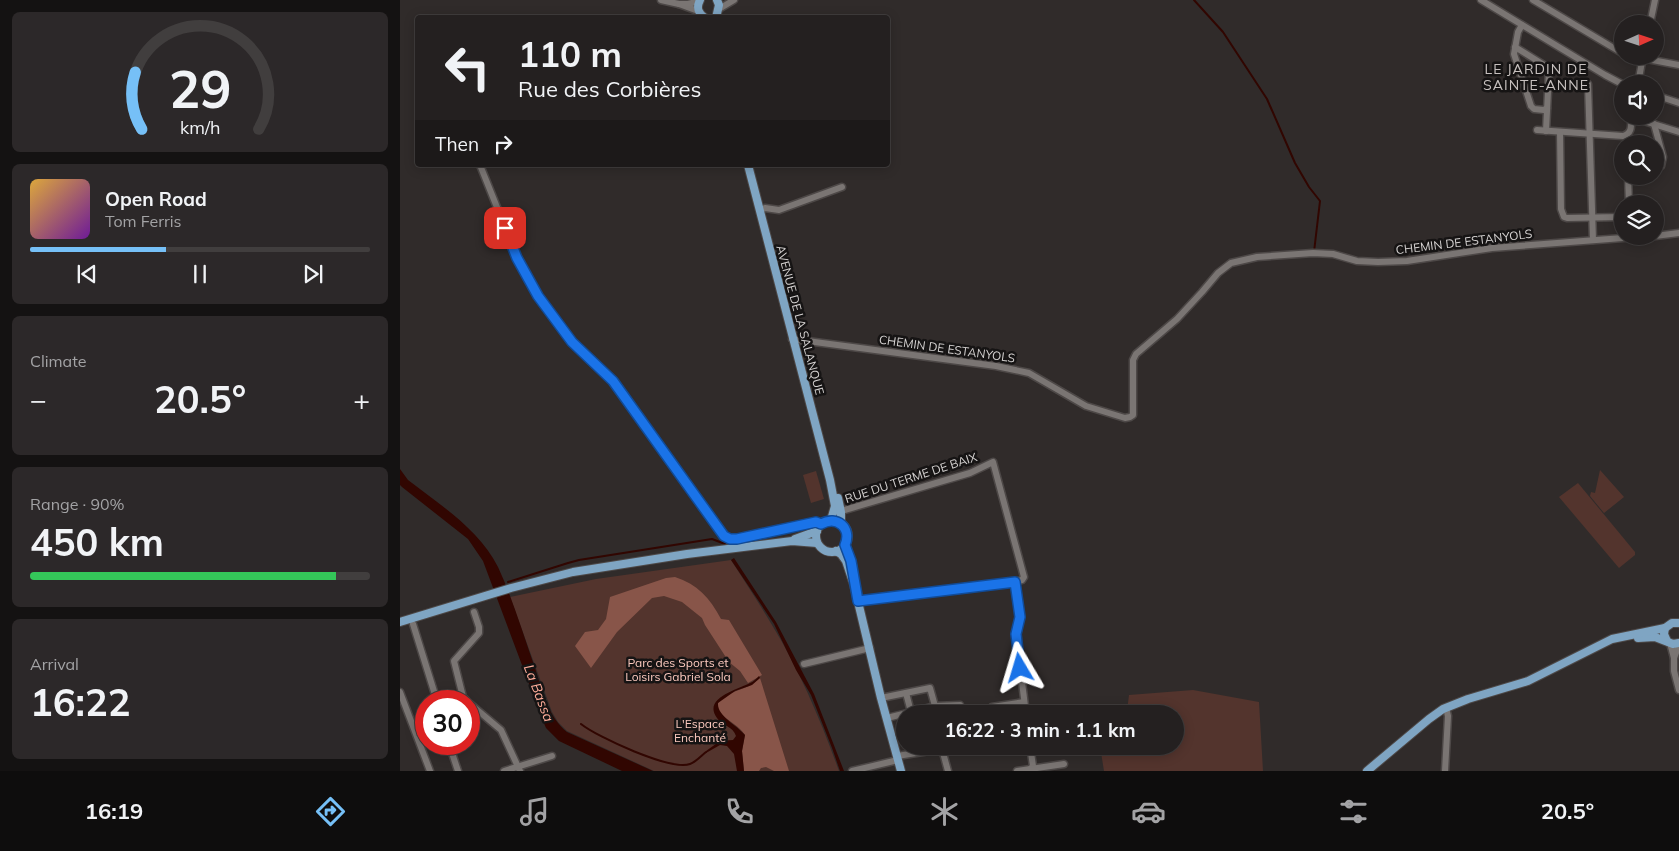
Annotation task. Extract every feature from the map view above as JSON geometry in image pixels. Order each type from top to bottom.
[{"type":"main road","points":[[699,0],[698,4],[704,15]]},
{"type":"main road","points":[[717,13],[718,0]]},
{"type":"main road","name":"AVENUE DE LA SALANQUE","points":[[749,167],[830,480],[837,494],[835,515]]},
{"type":"main road","points":[[400,622],[511,588],[598,567],[792,540],[817,543],[824,550],[836,551],[845,545],[847,531],[835,515],[819,527],[792,540]]},
{"type":"main road","points":[[817,543],[819,527]]},
{"type":"main road","points":[[845,545],[851,561],[854,585]]},
{"type":"main road","points":[[836,551],[846,562],[854,585],[881,698],[901,771]]},
{"type":"main road","points":[[1367,771],[1429,718],[1446,708],[1468,699],[1528,681],[1612,639],[1666,628],[1672,623],[1679,623]]},
{"type":"main road","points":[[1666,628],[1664,634],[1668,642]]},
{"type":"main road","points":[[1596,646],[1634,638],[1656,637],[1679,644]]},
{"type":"street","points":[[661,0],[678,4],[702,15]]},
{"type":"street","points":[[678,4],[688,4],[699,0]]},
{"type":"street","points":[[718,0],[724,2],[733,0]]},
{"type":"street","points":[[717,13],[733,0]]},
{"type":"street","points":[[1481,0],[1614,80]]},
{"type":"street","points":[[1534,0],[1614,48]]},
{"type":"street","points":[[1652,15],[1655,0]]},
{"type":"street","points":[[1522,25],[1514,54],[1531,106],[1534,110],[1544,110],[1547,108]]},
{"type":"street","points":[[1515,47],[1544,65],[1549,71],[1546,131]]},
{"type":"street","points":[[1664,62],[1679,65]]},
{"type":"street","points":[[1588,84],[1593,240]]},
{"type":"street","points":[[1664,98],[1679,103]]},
{"type":"street","points":[[1537,130],[1627,135],[1631,125]]},
{"type":"street","points":[[1657,125],[1679,132]]},
{"type":"street","points":[[1560,132],[1561,212],[1567,218],[1614,217]]},
{"type":"street","points":[[481,167],[517,258],[538,296],[572,342],[613,381],[724,536],[730,539],[737,539],[816,522],[819,527]]},
{"type":"street","points":[[760,210],[765,208],[779,210],[842,187]]},
{"type":"street","points":[[1664,235],[1679,233]]},
{"type":"street","name":"CHEMIN DE ESTANYOLS","points":[[792,339],[987,365],[1029,373],[1086,406],[1117,416],[1130,417],[1133,415],[1133,360],[1136,354],[1177,319],[1218,273],[1231,264],[1257,257],[1313,253],[1333,254],[1357,261],[1407,261],[1492,248],[1614,238]]},
{"type":"street","name":"RUE DU TERME DE BAIX","points":[[835,515],[970,473],[993,462],[1024,577],[1019,581]]},
{"type":"street","points":[[858,601],[1019,581],[1020,617],[1016,634],[1024,705]]},
{"type":"street","points":[[461,690],[454,661],[479,633],[474,612]]},
{"type":"street","points":[[413,624],[433,690]]},
{"type":"street","points":[[1668,642],[1674,658]]},
{"type":"street","points":[[1679,644],[1674,658],[1674,671],[1679,690]]},
{"type":"street","points":[[804,664],[870,648]]},
{"type":"street","points":[[881,698],[930,688],[935,705]]},
{"type":"street","points":[[400,692],[430,771]]},
{"type":"street","points":[[906,693],[909,705]]},
{"type":"street","points":[[1005,705],[1024,702]]},
{"type":"street","points":[[1445,771],[1448,716],[1446,708]]},
{"type":"street","points":[[480,712],[502,730],[519,769]]},
{"type":"street","points":[[887,718],[896,716]]},
{"type":"street","points":[[852,771],[898,758],[942,749],[948,771]]},
{"type":"street","points":[[453,755],[458,771]]},
{"type":"street","points":[[1031,755],[1033,766],[1031,768]]},
{"type":"street","points":[[504,771],[519,769],[552,756]]},
{"type":"street","points":[[1016,771],[1064,764]]},
{"type":"green space","points":[[1600,470],[1624,497],[1604,513],[1590,496],[1591,492],[1595,493]]},
{"type":"green space","points":[[816,471],[824,499],[811,503],[803,475]]},
{"type":"green space","points":[[1578,483],[1635,552],[1635,555],[1619,568],[1559,497]]},
{"type":"green space","name":"Parc des Sports et Loisirs Gabriel Sola","points":[[731,560],[792,660],[817,715],[839,771],[654,771],[567,731],[552,712],[510,597],[596,579]]},
{"type":"green space","points":[[1193,690],[1259,702],[1263,771],[1104,771],[1101,755],[1184,755],[1184,705],[1128,705],[1129,695]]},
{"type":"shaded area","points":[[675,577],[696,588],[707,598],[721,619],[729,620],[762,675],[748,683],[740,671],[729,662],[702,618],[682,602],[664,596],[652,598],[617,632],[591,668],[575,646],[585,632],[598,630],[606,619],[610,597],[666,578]]},
{"type":"shaded area","points":[[760,678],[789,771],[774,771],[766,767],[761,768],[759,771],[744,771],[742,751],[745,735],[722,715],[718,709],[721,699],[751,685]]},
{"type":"water","name":"La Bassa","points":[[400,469],[408,480],[446,508],[470,529],[490,553],[498,567],[518,617],[546,702],[560,726],[567,732],[653,771],[622,771],[559,741],[546,728],[483,561],[468,539],[400,485]]},
{"type":"water","points":[[734,558],[776,622],[814,694],[844,771],[840,771],[811,695],[796,670],[774,624],[731,560]]},
{"type":"water","points":[[759,676],[760,678],[752,685],[735,691],[718,703],[724,716],[745,735],[742,751],[744,771],[737,771],[734,754],[727,746],[720,745],[706,753],[706,751],[720,741],[733,740],[736,736],[732,730],[717,718],[714,705],[724,695],[751,683]]},
{"type":"waterway","points":[[1194,0],[1223,32],[1267,99],[1295,163],[1320,201],[1314,252]]},
{"type":"waterway","points":[[508,582],[579,560],[712,539],[725,544]]},
{"type":"waterway","points":[[581,724],[602,737],[667,763],[690,764],[706,752]]},
{"type":"district","name":"LE JARDIN DE SAINTE-ANNE","points":[[1536,78]]},
{"type":"route","points":[[505,228],[517,258],[538,296],[572,342],[613,381],[724,536],[730,539],[737,539],[816,522],[821,524],[831,520],[841,523],[847,531],[845,545],[853,569],[858,601],[1015,582],[1020,617],[1016,634],[1020,668]]},
{"type":"park label","name":"L'Espace Enchanté","points":[[700,731]]}]
